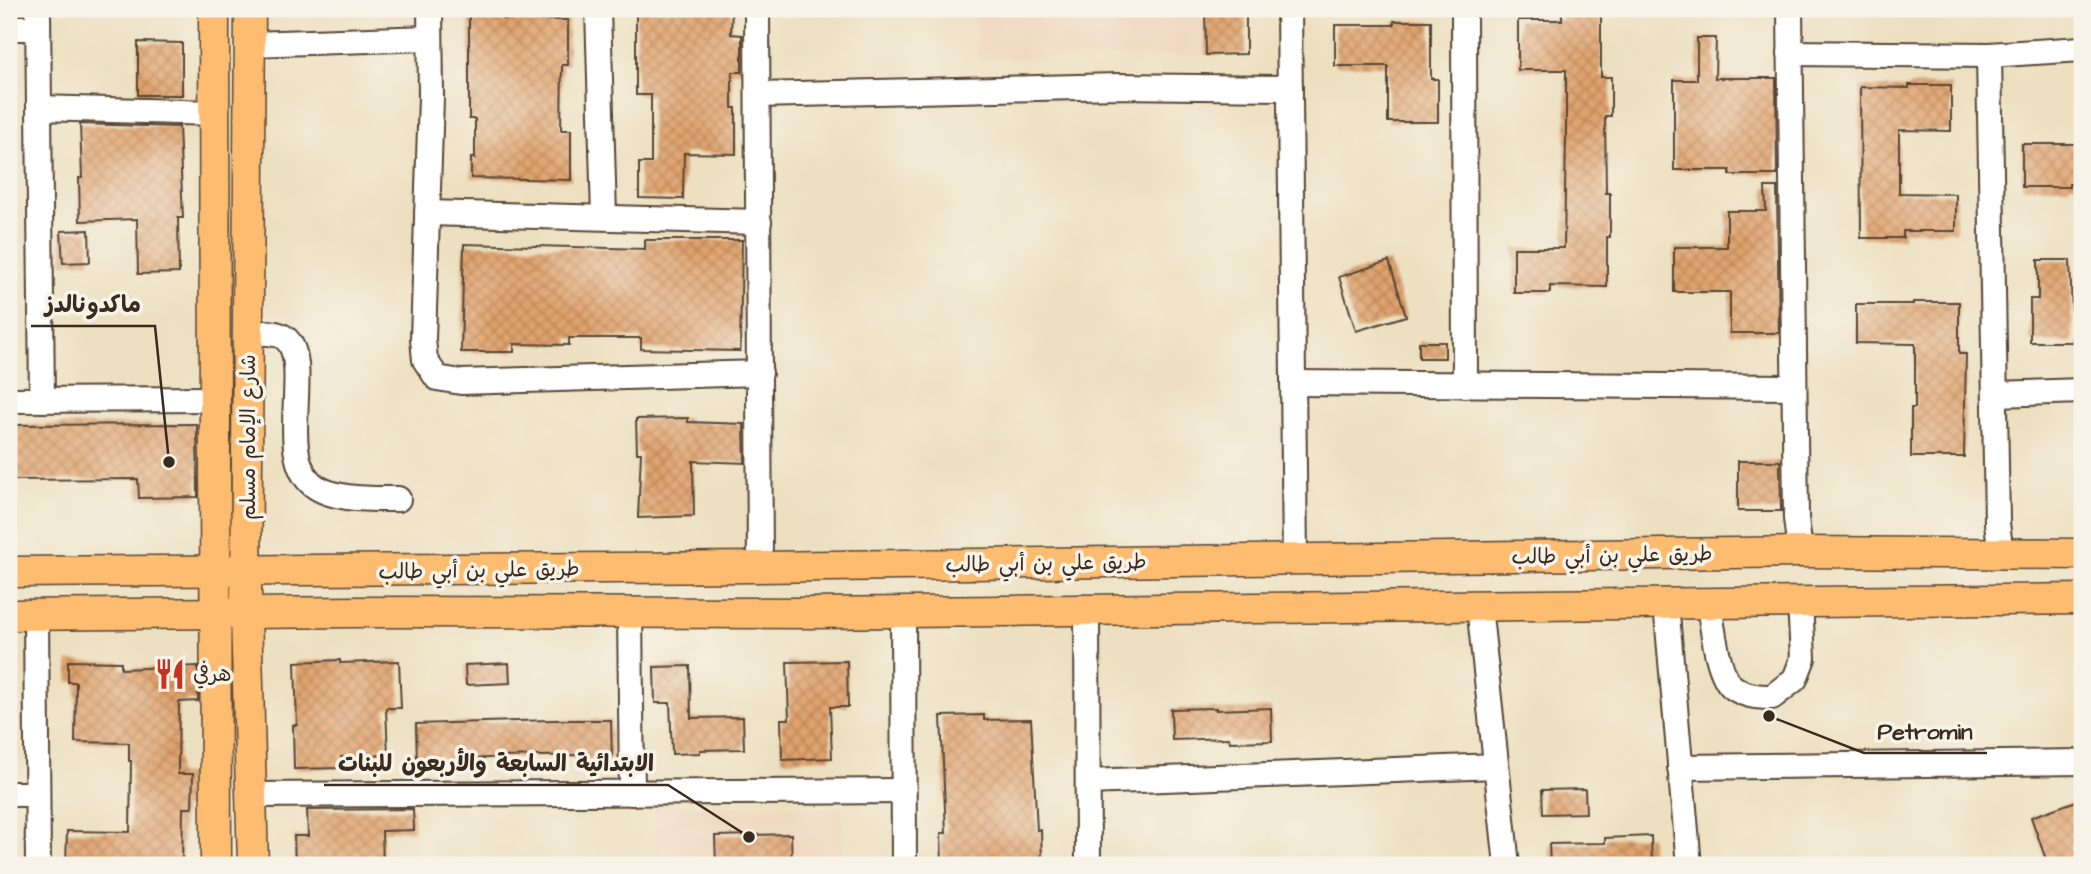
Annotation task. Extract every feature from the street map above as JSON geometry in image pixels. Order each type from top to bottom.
[{"type":"main road","name":"شارع الإمام مسلم","points":[[214,9],[216,865]]},
{"type":"main road","name":"شارع الإمام مسلم","points":[[250,9],[246,613],[253,865]]},
{"type":"main road","name":"طريق علي بن أبي طالب","points":[[9,572],[760,567],[1800,552],[2082,554]]},
{"type":"main road","name":"طريق علي بن أبي طالب","points":[[23,615],[903,612],[2082,599]]},
{"type":"street","points":[[430,9],[423,339],[425,360],[437,378],[461,382],[760,373]]},
{"type":"street","points":[[598,9],[604,217]]},
{"type":"street","points":[[757,9],[760,567]]},
{"type":"street","points":[[1289,9],[1295,560]]},
{"type":"street","points":[[1464,9],[1465,384]]},
{"type":"street","points":[[1790,9],[1796,519],[1800,552]]},
{"type":"street","points":[[9,28],[38,19],[42,400]]},
{"type":"street","points":[[250,44],[430,38]]},
{"type":"street","points":[[1790,53],[1989,55],[2082,49]]},
{"type":"street","points":[[1989,55],[1997,523],[2001,555]]},
{"type":"street","points":[[758,95],[1118,86],[1290,88]]},
{"type":"street","points":[[38,108],[215,113]]},
{"type":"street","points":[[427,213],[759,222]]},
{"type":"street","points":[[249,333],[268,333],[284,338],[295,351],[295,428],[298,459],[310,482],[331,493],[361,498],[398,499]]},
{"type":"street","points":[[1293,383],[1794,387]]},
{"type":"street","points":[[1996,394],[2082,391]]},
{"type":"street","points":[[9,400],[216,398]]},
{"type":"street","points":[[1709,603],[1718,660],[1731,687],[1751,696],[1772,697],[1795,679],[1803,657],[1800,602]]},
{"type":"street","points":[[1666,604],[1689,865]]},
{"type":"street","points":[[1479,606],[1507,865]]},
{"type":"street","points":[[1087,610],[1088,865]]},
{"type":"street","points":[[903,612],[904,865]]},
{"type":"street","points":[[630,613],[632,793]]},
{"type":"street","points":[[23,615],[37,794],[38,865]]},
{"type":"street","points":[[1680,767],[2082,762]]},
{"type":"street","points":[[1088,782],[1496,766]]},
{"type":"street","points":[[251,794],[903,791]]},
{"type":"street","points":[[9,794],[37,794]]},
{"type":"shaded area","points":[[975,9],[1245,9],[1246,54],[978,59]]},
{"type":"shaded area","points":[[654,805],[842,808],[844,865],[657,865]]},
{"type":"building","points":[[469,9],[503,9],[503,19],[568,20],[568,65],[562,65],[561,130],[571,130],[571,180],[471,178],[471,158],[475,158],[475,119],[469,119]]},
{"type":"building","points":[[636,9],[732,10],[731,34],[742,35],[742,72],[732,72],[732,108],[736,108],[736,154],[684,153],[683,199],[639,198],[639,163],[651,163],[651,95],[636,95]]},
{"type":"building","points":[[1205,9],[1246,9],[1246,54],[1206,55]]},
{"type":"building","points":[[1562,9],[1601,9],[1601,77],[1611,77],[1611,116],[1605,116],[1606,193],[1610,193],[1607,287],[1550,286],[1550,293],[1514,293],[1514,248],[1564,248],[1566,70],[1518,70],[1518,20],[1562,20]]},
{"type":"building","points":[[1394,21],[1431,21],[1431,79],[1438,79],[1438,122],[1388,122],[1388,66],[1335,66],[1335,25],[1394,25]]},
{"type":"building","points":[[1697,38],[1716,38],[1715,78],[1776,78],[1777,175],[1730,175],[1730,170],[1674,170],[1674,80],[1697,80]]},
{"type":"building","points":[[138,42],[182,43],[182,95],[138,95]]},
{"type":"building","points":[[1909,85],[1951,85],[1951,131],[1899,130],[1899,193],[1956,194],[1956,231],[1903,231],[1903,238],[1861,238],[1860,87],[1909,88]]},
{"type":"building","points":[[80,124],[179,127],[183,218],[178,218],[179,273],[138,274],[137,219],[80,221]]},
{"type":"building","points":[[2022,144],[2082,144],[2082,184],[2069,184],[2069,187],[2022,187]]},
{"type":"building","points":[[1765,187],[1777,187],[1779,333],[1730,333],[1730,292],[1674,292],[1674,247],[1727,247],[1727,211],[1766,211]]},
{"type":"building","points":[[89,230],[90,262],[63,263],[61,231]]},
{"type":"building","points":[[645,240],[742,240],[740,351],[641,349],[641,338],[569,338],[569,345],[514,344],[514,352],[461,352],[464,244],[645,249]]},
{"type":"building","points":[[2038,260],[2070,260],[2073,342],[2030,342],[2030,299],[2038,299]]},
{"type":"building","points":[[1389,261],[1406,316],[1356,331],[1339,277]]},
{"type":"building","points":[[1959,302],[1959,354],[1966,354],[1964,457],[1911,457],[1911,408],[1915,408],[1915,344],[1856,343],[1856,304]]},
{"type":"building","points":[[1419,342],[1445,342],[1445,358],[1419,358]]},
{"type":"building","points":[[688,418],[688,422],[744,424],[745,463],[693,461],[694,516],[638,518],[641,453],[637,453],[636,419]]},
{"type":"building","points":[[197,424],[198,497],[139,498],[138,479],[9,480],[9,425]]},
{"type":"building","points":[[1738,461],[1780,461],[1781,511],[1738,511]]},
{"type":"building","points":[[340,660],[340,663],[399,661],[401,708],[386,708],[388,755],[341,757],[342,768],[294,769],[293,725],[297,725],[295,662]]},
{"type":"building","points":[[68,661],[121,662],[121,669],[198,666],[198,701],[179,702],[178,774],[193,774],[192,808],[183,808],[182,865],[66,865],[67,831],[130,832],[131,761],[129,743],[75,742],[76,682],[68,682]]},
{"type":"building","points":[[847,661],[848,707],[830,707],[832,758],[782,760],[781,719],[789,719],[787,662]]},
{"type":"building","points":[[509,663],[510,683],[466,685],[465,665]]},
{"type":"building","points":[[690,666],[691,718],[743,717],[744,749],[672,754],[670,703],[655,703],[654,667]]},
{"type":"building","points":[[1271,708],[1272,741],[1230,742],[1229,738],[1172,740],[1171,709]]},
{"type":"building","points":[[984,715],[984,720],[1031,719],[1037,830],[1041,829],[1042,865],[942,865],[941,833],[946,833],[941,716]]},
{"type":"building","points":[[611,720],[612,759],[578,760],[578,755],[417,763],[416,724]]},
{"type":"building","points":[[1585,789],[1586,813],[1543,814],[1542,790]]},
{"type":"building","points":[[2082,799],[2082,865],[2048,865],[2031,817]]},
{"type":"building","points":[[413,809],[414,830],[382,831],[383,865],[295,865],[294,836],[308,836],[307,810]]},
{"type":"building","points":[[791,834],[792,865],[716,865],[715,836]]},
{"type":"building","points":[[1651,836],[1652,865],[1550,865],[1549,844],[1605,843],[1605,838]]},
{"type":"place","name":"ماكدونالدز","points":[[169,462]]},
{"type":"place","name":"هرفي","points":[[170,674]]},
{"type":"place","name":"Petromin","points":[[1769,716]]},
{"type":"place","name":"الابتدائية السابعة والأربعون للبنات","points":[[749,837]]}]
